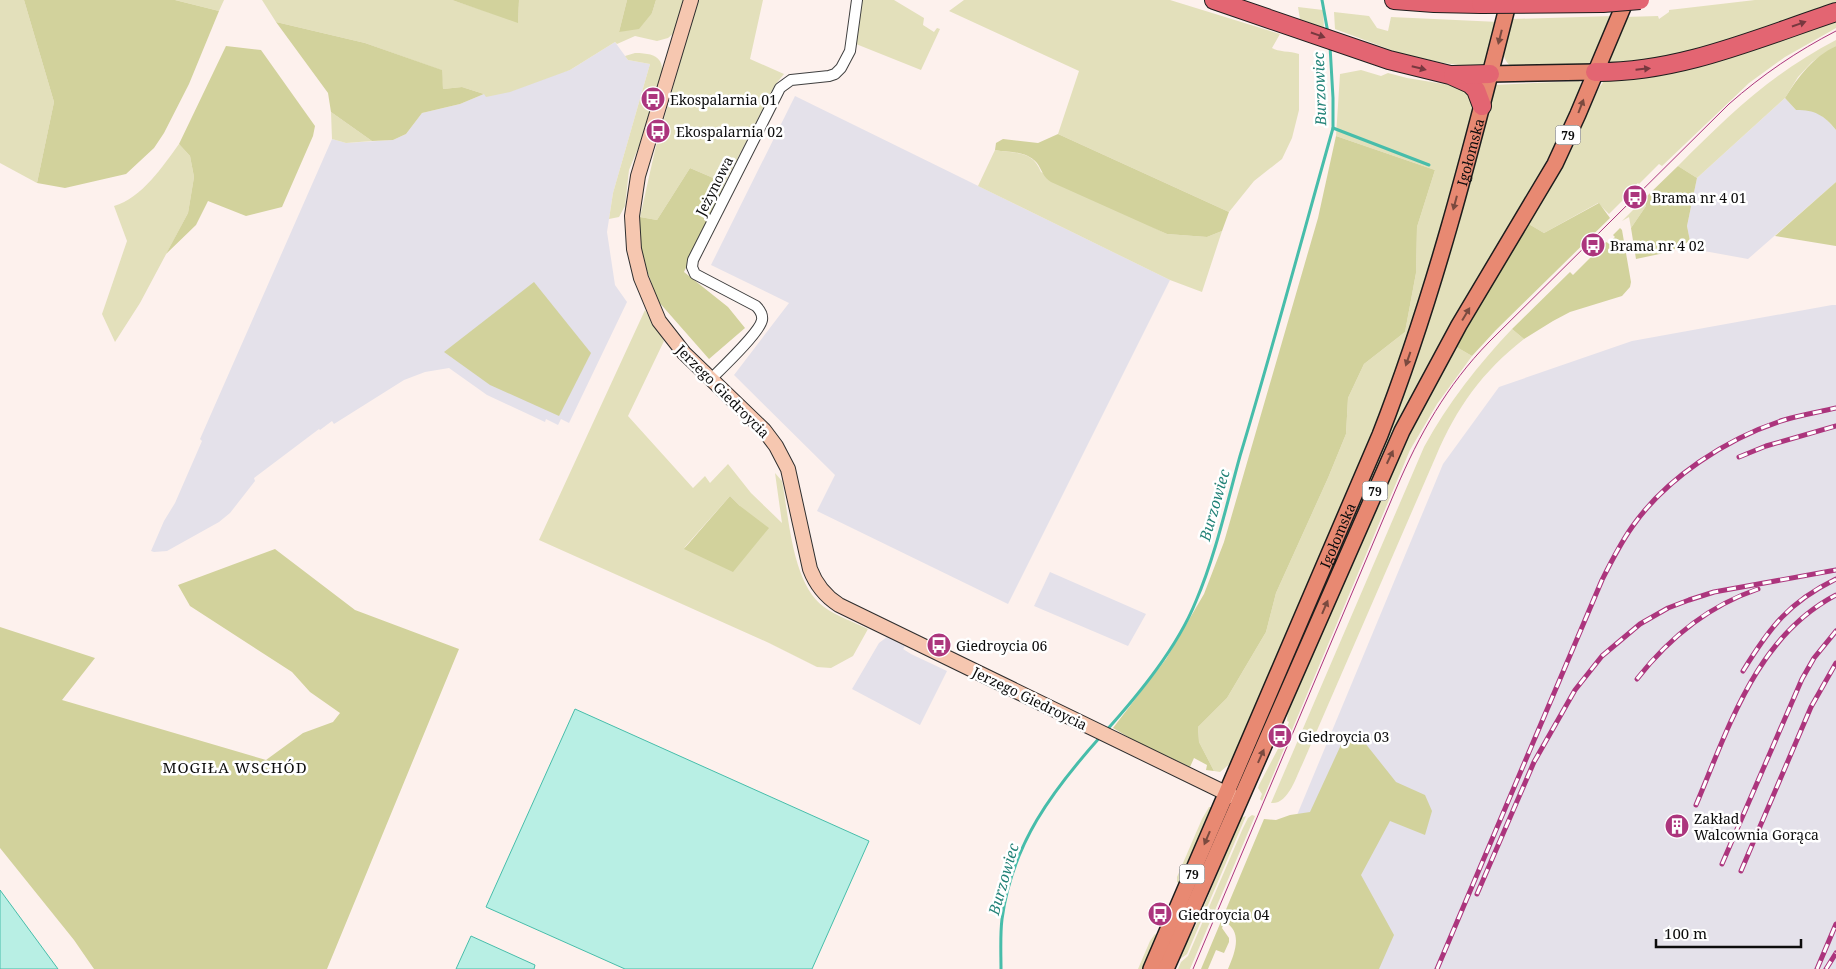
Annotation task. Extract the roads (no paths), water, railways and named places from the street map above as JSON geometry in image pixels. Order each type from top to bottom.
[{"type":"highway","points":[[1214,0],[1389,60],[1450,75],[1470,84],[1476,90],[1482,106]]},
{"type":"highway","points":[[1394,0],[1481,4],[1553,4],[1640,0]]},
{"type":"highway","points":[[1595,72],[1645,69],[1689,61],[1836,12]]},
{"type":"highway","points":[[1450,75],[1490,74]]},
{"type":"main road","name":"Igołomska","points":[[1151,969],[1376,444],[1397,390],[1432,284],[1482,106],[1509,0]]},
{"type":"main road","name":"79","points":[[1595,72],[1626,0]]},
{"type":"main road","name":"Igołomska","points":[[1166,969],[1402,431],[1459,325],[1555,164],[1595,72]]},
{"type":"main road","points":[[1490,74],[1595,72]]},
{"type":"street","name":"Jerzego Giedroycia","points":[[692,0],[638,176],[634,195],[632,228],[640,278],[659,321],[684,354],[764,430],[776,446],[788,469],[810,569],[816,584],[839,605],[1241,800]]},
{"type":"street","name":"Jeżynowa","points":[[711,380],[760,326],[762,318],[760,310],[756,306],[695,274],[692,260],[780,88],[791,80],[835,74],[844,64],[852,38],[858,0]]},
{"type":"water","points":[[575,709],[869,841],[812,969],[625,969],[486,907]]},
{"type":"water","points":[[0,890],[58,969],[0,969]]},
{"type":"water","points":[[471,936],[535,965],[534,969],[456,969]]},
{"type":"waterway","name":"Burzowiec","points":[[1322,0],[1328,33]]},
{"type":"waterway","name":"Burzowiec","points":[[1105,732],[1144,686],[1179,636],[1196,601],[1209,566],[1333,128],[1330,46]]},
{"type":"waterway","points":[[1333,128],[1429,165]]},
{"type":"waterway","name":"Burzowiec","points":[[1001,969],[1002,919],[1007,892],[1015,866],[1037,820],[1051,798],[1066,777],[1101,736]]},
{"type":"tram line","points":[[1193,969],[1396,489],[1424,430],[1447,393],[1489,342],[1729,104],[1780,64],[1836,31]]},
{"type":"railway","points":[[1437,969],[1602,580],[1632,527],[1646,509],[1680,476],[1720,449],[1741,437],[1784,420],[1836,408]]},
{"type":"railway","points":[[1739,457],[1766,446],[1836,426]]},
{"type":"railway","points":[[1477,894],[1534,762],[1575,690],[1602,656],[1640,624],[1668,608],[1689,600],[1714,592],[1836,570]]},
{"type":"railway","points":[[1743,671],[1762,641],[1782,617],[1805,597],[1836,579]]},
{"type":"railway","points":[[1637,679],[1662,650],[1691,625],[1722,604],[1758,589]]},
{"type":"railway","points":[[1696,805],[1734,715],[1748,686],[1765,659],[1785,635],[1808,613],[1836,595]]},
{"type":"railway","points":[[1722,864],[1802,679],[1814,658],[1836,631]]},
{"type":"railway","points":[[1741,871],[1811,707],[1836,663]]},
{"type":"railway","points":[[1817,969],[1836,924]]},
{"type":"railway","points":[[1826,969],[1836,953]]},
{"type":"place","name":"Ekospalarnia 01","points":[[653,99]]},
{"type":"place","name":"Ekospalarnia 02","points":[[658,131]]},
{"type":"place","name":"Brama nr 4 01","points":[[1635,197]]},
{"type":"place","name":"Brama nr 4 02","points":[[1593,245]]},
{"type":"place","name":"Giedroycia 06","points":[[939,645]]},
{"type":"place","name":"Giedroycia 03","points":[[1280,736]]},
{"type":"place","name":"Zakład Walcownia Gorąca","points":[[1677,826]]},
{"type":"place","name":"Giedroycia 04","points":[[1160,914]]},
{"type":"district","name":"MOGIŁA WSCHÓD","points":[[235,767]]}]
